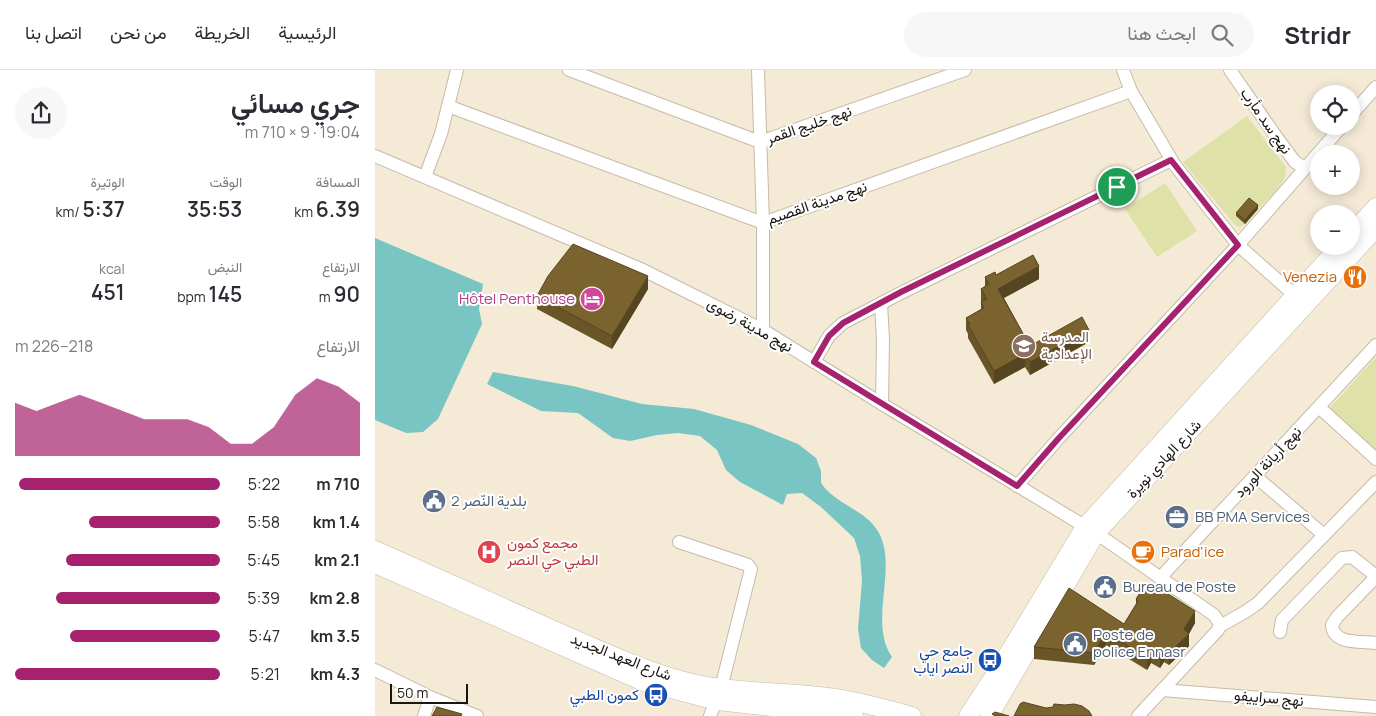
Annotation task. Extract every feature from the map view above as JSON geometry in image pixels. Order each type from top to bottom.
[{"type":"main road","points":[[1360,224],[1376,207]]},
{"type":"main road","name":"شارع الهادي نويرة","points":[[968,716],[1090,530],[1300,300],[1376,228]]},
{"type":"main road","name":"شارع الهادي نويرة","points":[[1300,300],[1333,255]]},
{"type":"main road","name":"شارع الهادي نويرة","points":[[989,716],[1090,530]]},
{"type":"main road","name":"شارع العهد الجديد","points":[[375,550],[529,620],[641,667],[690,682],[716,702],[835,698],[912,716]]},
{"type":"main road","name":"شارع العهد الجديد","points":[[375,564],[643,682],[716,702],[854,716]]},
{"type":"street","points":[[425,177],[441,134],[457,70]]},
{"type":"street","name":"نهج خليج القمر","points":[[569,70],[760,142],[965,70]]},
{"type":"street","points":[[758,70],[763,223],[763,330]]},
{"type":"street","points":[[1123,70],[1131,91],[1171,160],[1238,245],[1300,300]]},
{"type":"street","name":"نهج سد مأرب","points":[[1230,70],[1295,162],[1305,168]]},
{"type":"street","points":[[1360,106],[1376,87]]},
{"type":"street","name":"نهج مدينة القصيم","points":[[448,106],[763,223],[1131,91]]},
{"type":"street","points":[[1017,486],[1058,439],[1238,245],[1334,135]]},
{"type":"street","name":"نهج مدينة رضوى","points":[[377,158],[657,276],[763,330],[1090,530]]},
{"type":"street","points":[[814,362],[829,336],[843,323],[1171,160]]},
{"type":"street","points":[[881,303],[883,404]]},
{"type":"street","name":"نهج أريانة الورود","points":[[1160,578],[1320,408],[1376,345]]},
{"type":"street","points":[[1320,408],[1376,459]]},
{"type":"street","points":[[1255,476],[1324,535]]},
{"type":"street","points":[[1138,716],[1220,626],[1245,612],[1258,602],[1376,482]]},
{"type":"street","points":[[1090,530],[1214,615],[1219,621],[1220,626]]},
{"type":"street","points":[[679,542],[748,565],[751,569],[716,702]]},
{"type":"street","points":[[1280,632],[1282,620],[1341,558],[1352,557],[1376,576],[1333,622],[1332,628],[1341,639],[1376,642]]},
{"type":"street","points":[[375,670],[430,697],[477,716]]},
{"type":"street","name":"نهج سراييفو","points":[[1162,690],[1376,707]]},
{"type":"street","points":[[424,716],[430,697]]},
{"type":"green space","points":[[1247,116],[1286,167],[1286,173],[1280,185],[1258,209],[1249,201],[1236,216],[1245,224],[1240,227],[1235,225],[1183,162]]},
{"type":"green space","points":[[1165,183],[1197,231],[1157,257],[1125,209]]},
{"type":"green space","points":[[1376,357],[1376,453],[1328,410]]},
{"type":"water","points":[[375,238],[483,284],[479,309],[482,324],[438,419],[423,432],[406,433],[375,420]]},
{"type":"water","points":[[493,372],[573,386],[642,404],[694,409],[751,425],[798,444],[816,458],[821,471],[821,483],[827,490],[837,499],[869,520],[879,533],[884,547],[886,563],[882,612],[883,628],[885,643],[892,657],[884,668],[872,660],[861,648],[858,629],[862,581],[860,556],[854,538],[821,507],[802,493],[787,494],[783,505],[740,482],[726,470],[717,450],[700,436],[678,433],[630,441],[613,438],[578,413],[541,411],[487,384]]},
{"type":"building","points":[[1249,198],[1258,205],[1245,220],[1236,213]]},
{"type":"building","name":"Hôtel Penthouse","points":[[573,244],[648,276],[612,336],[537,296],[548,276]]},
{"type":"building","points":[[1033,255],[1039,266],[998,289],[1030,346],[1082,317],[1089,330],[1030,362],[1025,354],[994,371],[968,325],[970,324],[966,318],[984,308],[981,302],[987,299],[981,289],[989,284],[985,277],[995,272],[996,275]]},
{"type":"building","points":[[1146,583],[1149,585],[1151,583],[1195,611],[1184,629],[1189,634],[1169,653],[1164,649],[1160,656],[1151,651],[1147,658],[1106,632],[1094,653],[1034,647],[1069,588],[1124,624]]},
{"type":"building","points":[[1023,702],[1046,708],[1053,707],[1054,704],[1074,704],[1082,706],[1092,716],[1014,716]]},
{"type":"building","points":[[437,707],[462,714],[461,716],[432,716]]},
{"type":"building","points":[[995,712],[1009,716],[995,716],[992,714]]},
{"type":"place","name":"Venezia","points":[[1355,277]]},
{"type":"place","name":"Hôtel Penthouse","points":[[592,299]]},
{"type":"place","name":"المدرسة الإعدادية","points":[[1024,346]]},
{"type":"place","name":"بلدية النّصر 2","points":[[434,501]]},
{"type":"place","name":"BB PMA Services","points":[[1177,517]]},
{"type":"place","name":"مجمع كمون الطبي حي النصر","points":[[489,552]]},
{"type":"place","name":"Parad'ice","points":[[1143,552]]},
{"type":"place","name":"Bureau de Poste","points":[[1105,587]]},
{"type":"place","name":"Poste de police Ennasr","points":[[1075,644]]},
{"type":"place","name":"جامع حي النصر اياب","points":[[990,660]]},
{"type":"place","name":"كمون الطبي","points":[[656,695]]},
{"type":"route","points":[[1171,160],[1238,245],[1058,439],[1017,486],[814,362],[829,336],[843,323],[901,292],[1117,187],[1171,160]]}]
